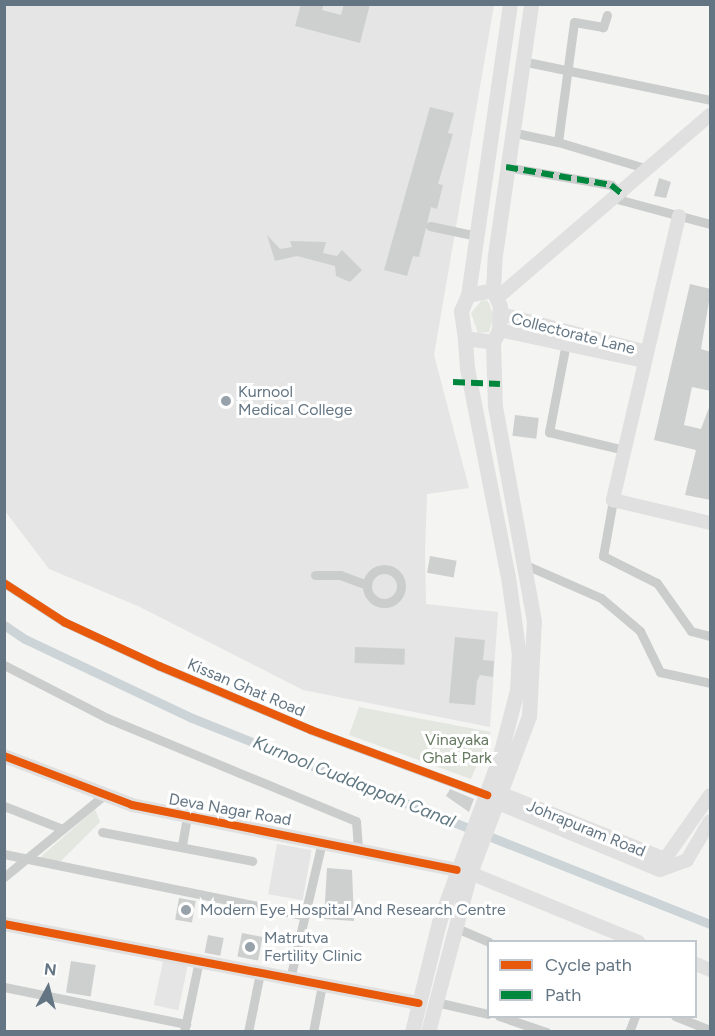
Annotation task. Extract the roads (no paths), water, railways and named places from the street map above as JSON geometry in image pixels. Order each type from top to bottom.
[{"type":"main road","points":[[493,802],[514,713],[519,655],[461,311],[468,295],[510,4]]},
{"type":"main road","points":[[412,1032],[419,1003],[464,871],[529,716],[535,656],[528,566],[495,406],[496,336],[501,314],[495,294],[506,167],[531,4]]},
{"type":"main road","points":[[468,295],[495,294]]},
{"type":"main road","points":[[465,338],[496,336]]},
{"type":"main road","points":[[428,1032],[454,927],[464,871]]},
{"type":"street","points":[[558,142],[574,22],[603,27],[607,15]]},
{"type":"street","points":[[522,61],[711,100]]},
{"type":"street","points":[[495,294],[619,197],[711,115]]},
{"type":"street","points":[[511,132],[558,142],[648,169]]},
{"type":"street","points":[[506,167],[611,185],[619,197],[711,224]]},
{"type":"street","points":[[679,216],[624,450],[603,556],[657,583],[691,631],[711,636]]},
{"type":"street","points":[[430,226],[477,236]]},
{"type":"street","name":"Collectorate Lane","points":[[501,314],[567,338],[645,357]]},
{"type":"street","name":"Collectorate Lane","points":[[496,336],[567,338]]},
{"type":"street","points":[[567,338],[549,432],[624,450]]},
{"type":"street","points":[[613,500],[711,523]]},
{"type":"street","points":[[528,566],[601,598],[640,631],[660,672],[711,683]]},
{"type":"street","points":[[315,575],[340,575],[367,585]]},
{"type":"street","name":"Kissan Ghat Road","points":[[4,584],[64,622],[159,666],[311,730],[493,802]]},
{"type":"street","points":[[4,665],[116,723],[356,821],[358,848]]},
{"type":"street","name":"Deva Nagar Road","points":[[4,756],[103,796],[187,817],[358,848],[464,871],[633,940]]},
{"type":"street","name":"Johrapuram Road","points":[[493,802],[665,859],[711,795]]},
{"type":"street","points":[[4,877],[60,828],[103,796]]},
{"type":"street","name":"Johrapuram Road","points":[[493,802],[660,870],[687,860],[711,821]]},
{"type":"street","points":[[4,806],[60,828]]},
{"type":"street","points":[[182,845],[187,817]]},
{"type":"street","points":[[102,832],[182,845],[252,861]]},
{"type":"street","points":[[290,979],[302,915],[322,841]]},
{"type":"street","points":[[4,854],[22,861],[302,915]]},
{"type":"street","points":[[4,924],[419,1003]]},
{"type":"street","points":[[454,927],[487,941]]},
{"type":"street","points":[[4,987],[185,1028],[200,960]]},
{"type":"street","points":[[697,964],[711,970]]},
{"type":"street","points":[[248,1032],[260,973]]},
{"type":"street","points":[[313,1032],[322,985]]},
{"type":"street","points":[[436,1002],[487,1014]]},
{"type":"street","points":[[502,1018],[540,1031]]},
{"type":"street","points":[[629,1032],[635,1018]]},
{"type":"street","points":[[678,1018],[711,1030]]},
{"type":"waterway","name":"Kurnool Cuddappah Canal","points":[[4,625],[25,639],[192,718],[710,924]]},
{"type":"place","name":"Kurnool Medical College","points":[[226,401]]},
{"type":"place","name":"Modern Eye Hospital And Research Centre","points":[[186,910]]},
{"type":"place","name":"Matrutva Fertility Clinic","points":[[250,947]]},
{"type":"park label","name":"Vinayaka Ghat Park","points":[[457,749]]}]
